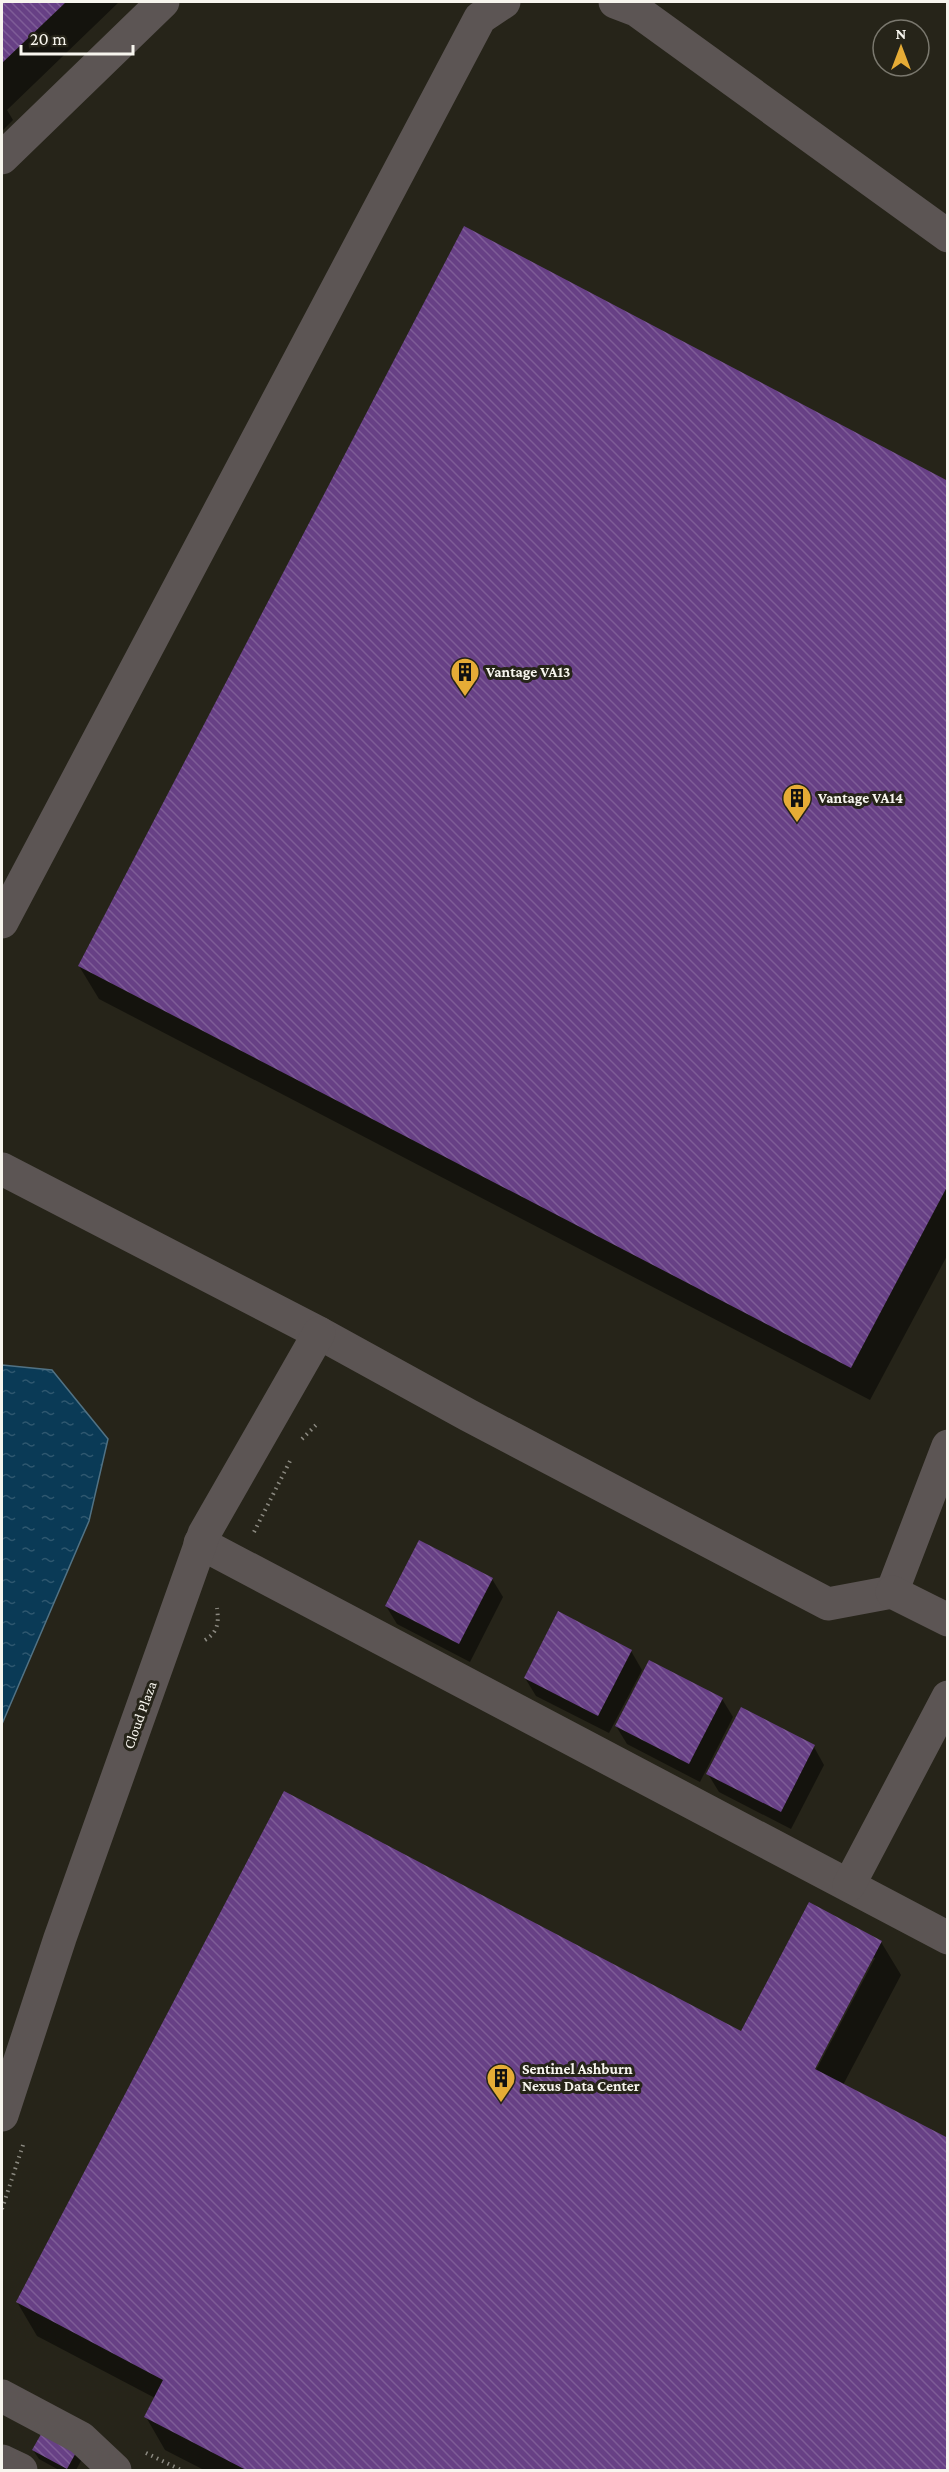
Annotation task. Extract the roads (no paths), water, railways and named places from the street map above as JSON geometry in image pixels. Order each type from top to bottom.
[{"type":"street","points":[[2,158],[163,2]]},
{"type":"street","points":[[2,922],[480,18],[504,2]]},
{"type":"street","points":[[615,2],[636,10],[948,236]]},
{"type":"street","points":[[2,1169],[319,1333],[468,1416],[828,1604],[892,1592],[948,1620]]},
{"type":"street","name":"Cloud Plaza","points":[[2,2115],[60,1938],[200,1544],[319,1333]]},
{"type":"street","points":[[892,1592],[948,1446]]},
{"type":"street","points":[[200,1544],[948,1938]]},
{"type":"street","points":[[849,1885],[948,1697]]},
{"type":"street","points":[[2,2396],[81,2438],[115,2470]]},
{"type":"street","points":[[2,2461],[21,2470]]},
{"type":"water","points":[[2,1365],[52,1370],[108,1439],[89,1521],[2,1724]]},
{"type":"place","name":"Vantage VA13","points":[[465,698]]},
{"type":"place","name":"Vantage VA14","points":[[797,824]]},
{"type":"place","name":"Sentinel Ashburn Nexus Data Center","points":[[501,2104]]}]
